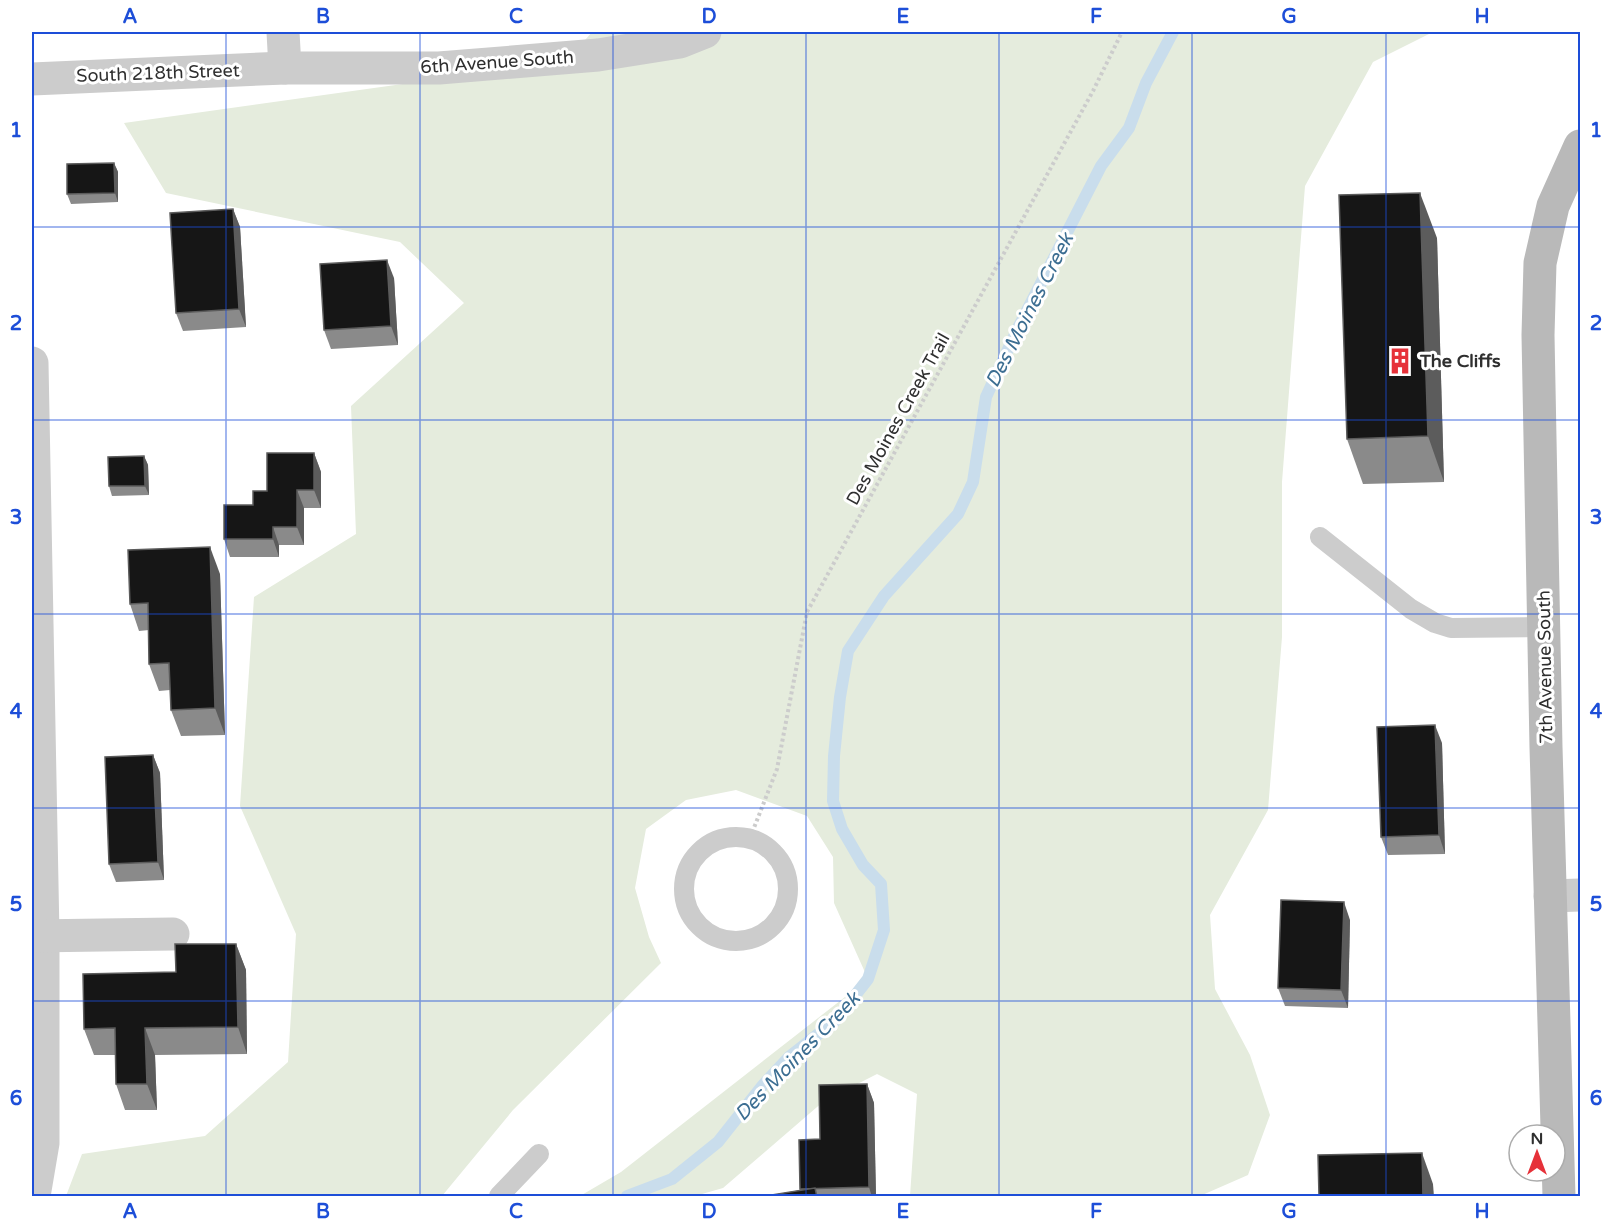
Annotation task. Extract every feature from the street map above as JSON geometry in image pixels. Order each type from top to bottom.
[{"type":"main road","name":"7th Avenue South","points":[[1559,1197],[1565,896],[1544,627],[1538,335],[1540,263],[1553,206],[1581,146]]},
{"type":"street","points":[[283,32],[285,68]]},
{"type":"street","name":"6th Avenue South","points":[[285,68],[439,68],[598,55],[680,42],[705,32]]},
{"type":"street","name":"South 218th Street","points":[[32,79],[285,68]]},
{"type":"street","points":[[32,363],[38,936],[37,1091],[43,1143],[34,1197]]},
{"type":"street","points":[[38,936],[173,934]]},
{"type":"lane","points":[[1320,537],[1411,609],[1435,623],[1451,628],[1544,627]]},
{"type":"lane","points":[[750,838],[775,854],[783,867],[787,881],[787,896],[783,910],[775,923],[750,939],[734,941],[718,938],[704,930],[693,919],[686,905],[683,888],[686,873],[693,859],[704,847],[718,839],[750,838]]},
{"type":"lane","points":[[499,1197],[539,1154]]},
{"type":"path","name":"Des Moines Creek Trail","points":[[750,838],[777,768],[807,612],[1093,91],[1122,32]]},
{"type":"green space","points":[[592,32],[1433,32],[1373,62],[1305,186],[1282,482],[1282,637],[1268,810],[1210,915],[1215,989],[1250,1055],[1270,1115],[1248,1175],[1200,1196],[910,1196],[917,1094],[877,1074],[824,1101],[723,1188],[695,1196],[580,1196],[621,1172],[868,979],[834,903],[833,857],[807,816],[736,790],[686,800],[646,829],[635,888],[649,937],[661,963],[513,1110],[442,1196],[66,1196],[82,1154],[205,1136],[288,1062],[296,934],[240,806],[254,597],[356,534],[351,406],[464,303],[400,242],[166,193],[124,123],[567,61]]},
{"type":"building","points":[[114,163],[115,193],[67,194],[67,164]]},
{"type":"building","name":"The Cliffs","points":[[1420,193],[1428,436],[1347,439],[1339,195]]},
{"type":"building","points":[[233,209],[239,309],[176,313],[170,213]]},
{"type":"building","points":[[387,260],[391,326],[324,330],[320,264]]},
{"type":"building","points":[[267,453],[314,453],[314,490],[297,490],[297,527],[273,527],[273,539],[224,539],[224,505],[253,505],[253,491],[267,491]]},
{"type":"building","points":[[144,456],[145,486],[109,486],[108,457]]},
{"type":"building","points":[[210,547],[215,708],[171,710],[169,663],[149,664],[148,603],[130,604],[128,550]]},
{"type":"building","points":[[1435,725],[1439,835],[1381,837],[1377,727]]},
{"type":"building","points":[[153,755],[158,862],[109,864],[105,757]]},
{"type":"building","points":[[1281,900],[1344,902],[1341,990],[1278,988]]},
{"type":"building","points":[[175,944],[236,944],[238,1027],[145,1028],[147,1084],[116,1084],[115,1028],[84,1029],[83,974],[176,972]]},
{"type":"building","points":[[867,1084],[869,1187],[800,1189],[799,1140],[820,1139],[819,1085]]},
{"type":"building","points":[[1422,1153],[1423,1197],[1319,1197],[1318,1155]]},
{"type":"building","points":[[815,1188],[817,1197],[759,1197]]},
{"type":"waterway","name":"Des Moines Creek","points":[[627,1196],[672,1179],[718,1142],[763,1085],[789,1057],[835,1021],[868,979],[884,930],[881,884],[863,865],[842,829],[833,801],[834,756],[840,697],[848,651],[884,596],[958,514],[973,482],[986,397],[1017,330],[1101,166],[1129,128],[1146,83],[1173,32]]},
{"type":"place","name":"The Cliffs","points":[[1400,361]]}]
